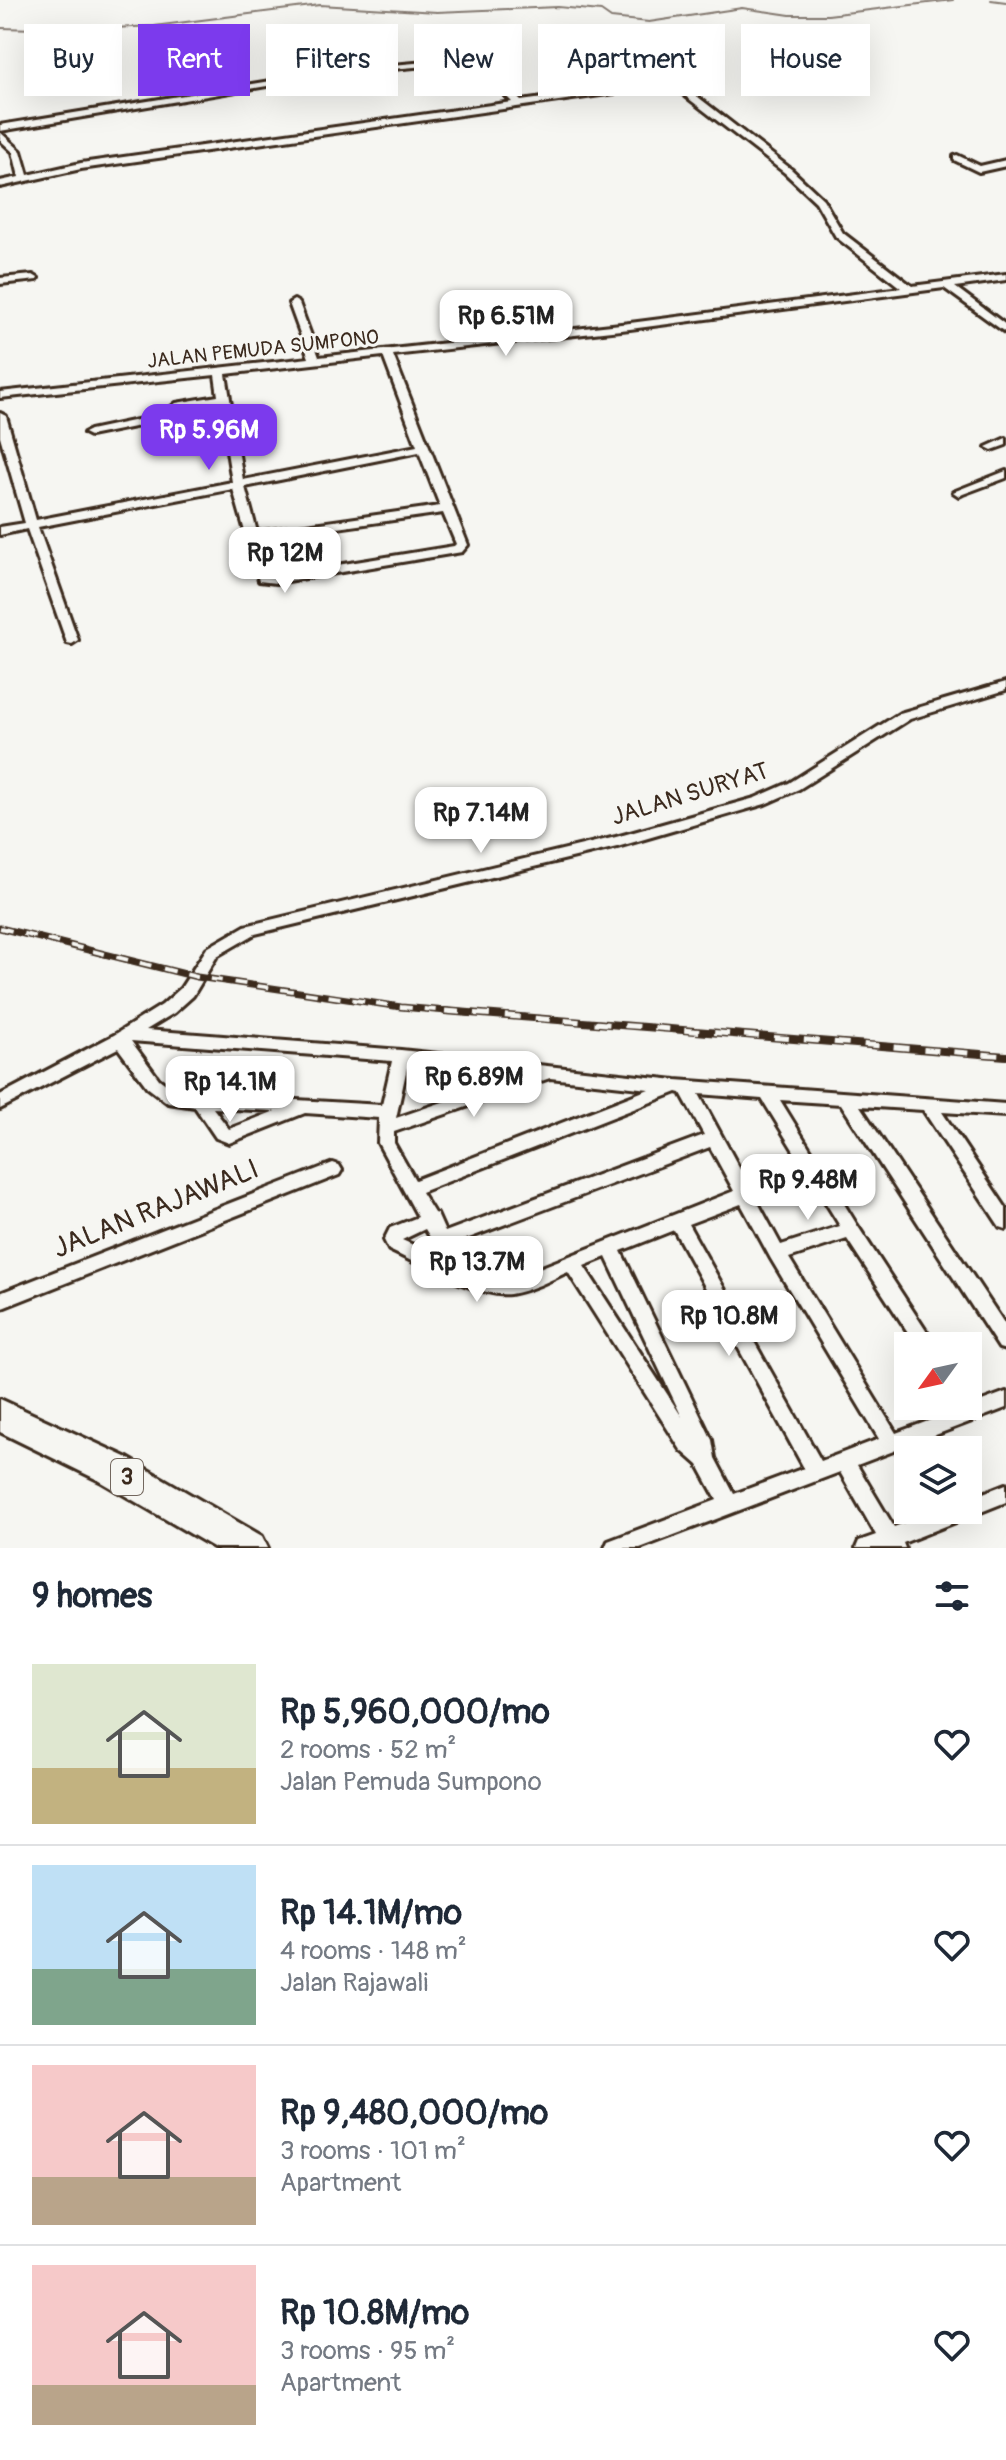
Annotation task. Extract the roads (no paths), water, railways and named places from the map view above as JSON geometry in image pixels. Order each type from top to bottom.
[{"type":"highway","name":"3","points":[[0,1415],[113,1469],[249,1548]]},
{"type":"street","points":[[0,128],[338,72],[471,60],[519,104]]},
{"type":"street","points":[[0,184],[81,166],[673,82],[785,168],[820,201],[839,235],[909,289]]},
{"type":"street","points":[[0,135],[18,153],[24,179]]},
{"type":"street","points":[[957,158],[979,169],[1006,163]]},
{"type":"street","name":"JALAN PEMUDA SUMPONO","points":[[0,395],[387,354],[1006,277]]},
{"type":"street","points":[[0,281],[33,278]]},
{"type":"street","points":[[945,284],[1006,330]]},
{"type":"street","points":[[294,303],[316,362]]},
{"type":"street","points":[[220,372],[238,484],[261,576],[276,579],[458,549],[462,545],[387,354]]},
{"type":"street","points":[[90,433],[165,418],[180,405],[225,398]]},
{"type":"street","points":[[0,416],[2,432],[31,524],[72,640]]},
{"type":"street","points":[[992,447],[1006,441]]},
{"type":"street","points":[[0,531],[424,448]]},
{"type":"street","points":[[959,492],[1006,474]]},
{"type":"street","points":[[251,536],[447,509]]},
{"type":"street","name":"JALAN SURYAT","points":[[0,1103],[123,1037],[168,1009],[187,992],[212,952],[250,930],[617,842],[760,801],[794,786],[905,716],[1006,686]]},
{"type":"street","points":[[123,1037],[401,1056],[681,1086],[1006,1110]]},
{"type":"street","points":[[123,1037],[163,1093],[174,1099],[201,1103],[306,1106],[387,1120],[549,1072]]},
{"type":"street","points":[[401,1056],[387,1120],[386,1143],[466,1276]]},
{"type":"street","points":[[681,1086],[777,1254],[892,1444]]},
{"type":"street","points":[[412,1188],[681,1086]]},
{"type":"street","points":[[766,1091],[918,1332]]},
{"type":"street","points":[[846,1098],[1006,1342]]},
{"type":"street","points":[[201,1103],[222,1133],[229,1136],[306,1106]]},
{"type":"street","points":[[928,1104],[1006,1222]]},
{"type":"street","points":[[443,1240],[712,1139]]},
{"type":"street","name":"JALAN RAJAWALI","points":[[0,1301],[333,1170]]},
{"type":"street","points":[[431,1219],[396,1233],[393,1240],[395,1245],[503,1289],[744,1195]]},
{"type":"street","points":[[678,1222],[817,1473]]},
{"type":"street","points":[[777,1254],[851,1230]]},
{"type":"street","points":[[611,1248],[702,1440],[705,1459],[729,1504]]},
{"type":"street","points":[[572,1263],[688,1444],[705,1459]]},
{"type":"street","points":[[982,1406],[1006,1400]]},
{"type":"street","points":[[615,1548],[845,1463],[945,1420]]},
{"type":"street","points":[[845,1463],[892,1543]]},
{"type":"street","points":[[982,1502],[1006,1493]]},
{"type":"street","points":[[866,1548],[892,1543],[932,1524]]},
{"type":"waterway","points":[[0,28],[73,30],[154,26],[320,5],[437,12],[558,7],[601,11],[611,18],[649,22],[742,8],[790,15],[828,15],[953,0]]},
{"type":"waterway","points":[[991,0],[1006,2]]},
{"type":"railway","points":[[0,928],[197,977],[401,1007],[470,1013]]},
{"type":"railway","points":[[445,1011],[1006,1056]]}]
